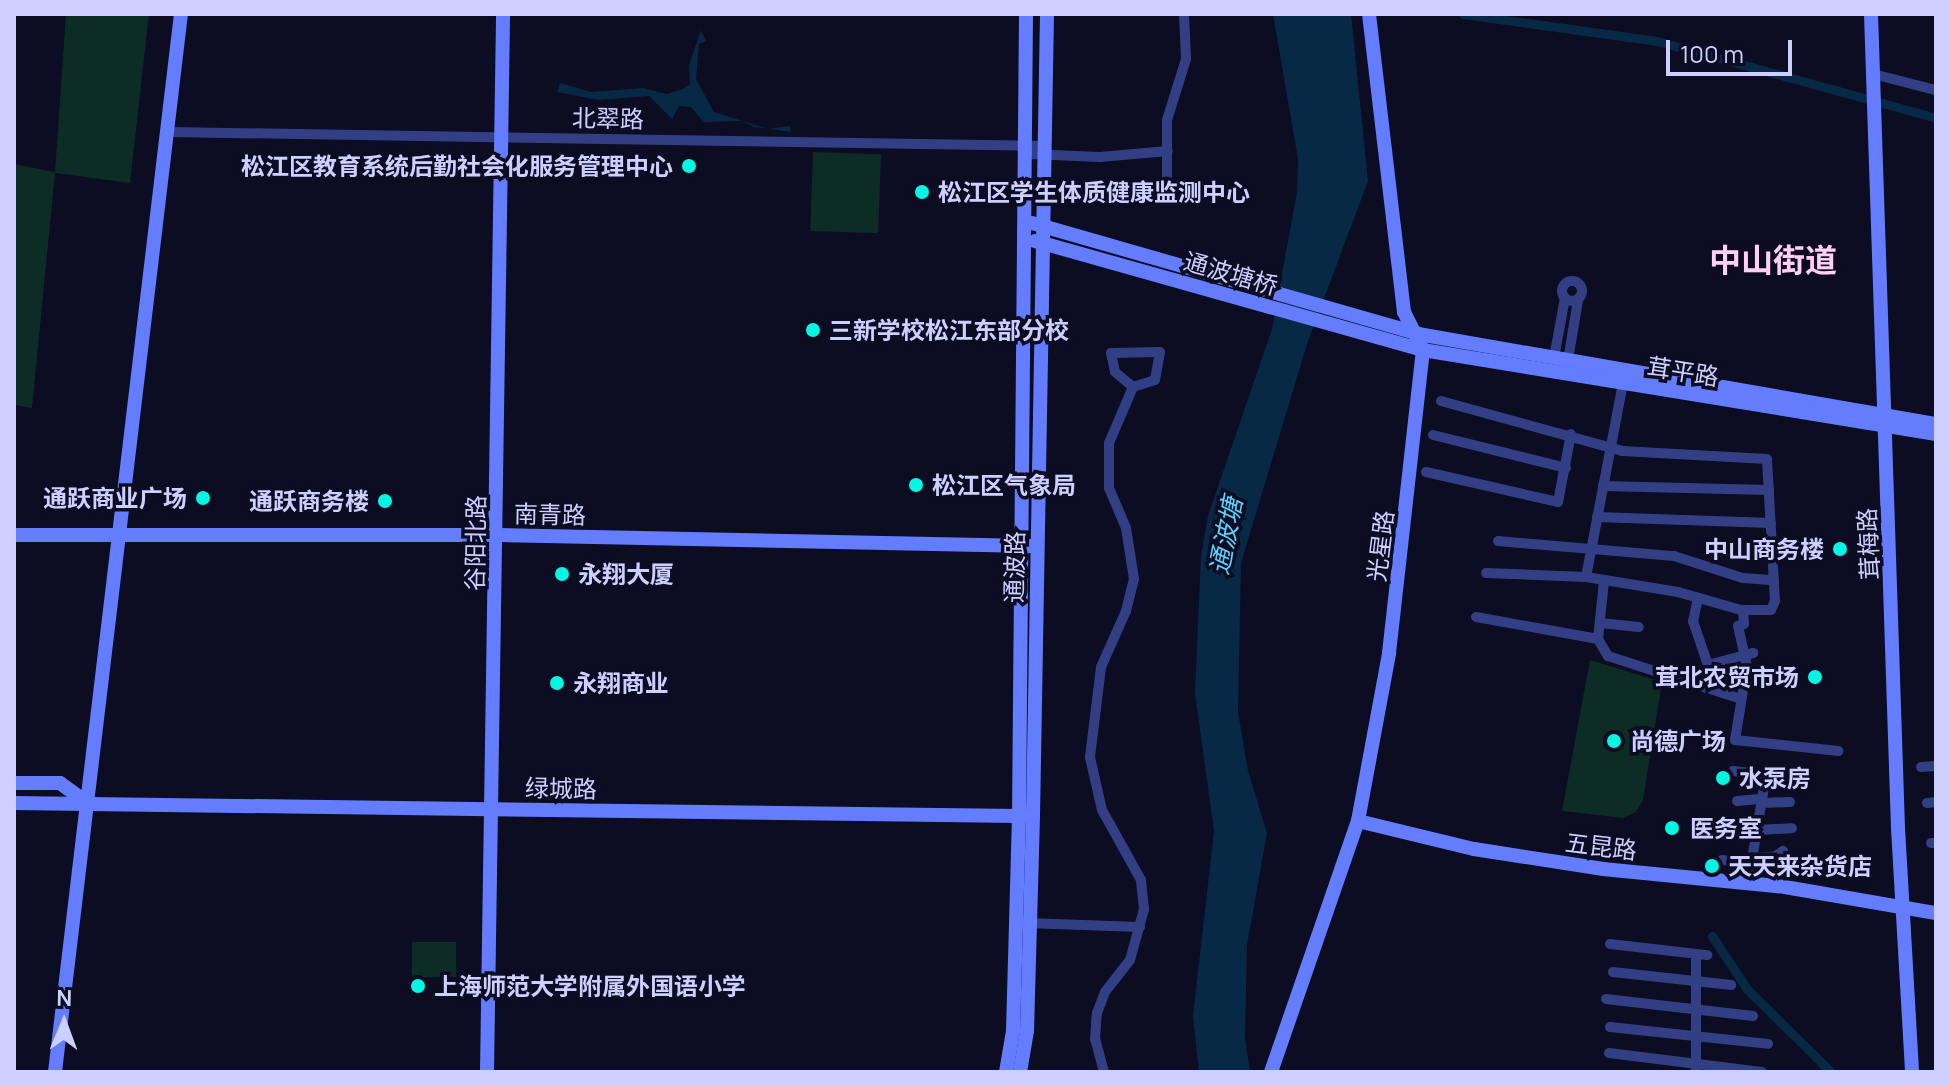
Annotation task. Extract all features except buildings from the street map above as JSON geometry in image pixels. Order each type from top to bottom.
[{"type":"street","points":[[55,1072],[170,132],[181,14]]},
{"type":"street","name":"谷阳北路","points":[[487,1072],[498,535],[503,14]]},
{"type":"street","name":"通波路","points":[[1006,1072],[1023,923],[1026,816],[1034,224],[1028,150],[1026,14]]},
{"type":"street","name":"通波路","points":[[1034,224],[1044,150],[1047,14]]},
{"type":"street","points":[[1167,178],[1167,120],[1186,59],[1184,14]]},
{"type":"street","name":"光星路","points":[[1271,1072],[1358,821],[1389,653],[1423,350],[1418,334],[1404,312],[1369,14]]},
{"type":"street","name":"茸梅路","points":[[1871,14],[1902,907],[1912,1072]]},
{"type":"street","points":[[1873,80],[1936,90]]},
{"type":"street","name":"北翠路","points":[[170,132],[1168,151]]},
{"type":"street","points":[[1034,224],[1418,334],[1885,421],[1936,424]]},
{"type":"street","name":"通波塘桥","points":[[1034,240],[1423,350]]},
{"type":"street","points":[[1573,281],[1582,290],[1561,359],[1565,298],[1562,289],[1573,281]]},
{"type":"street","points":[[1565,298],[1578,300]]},
{"type":"street","name":"茸平路","points":[[1423,350],[1885,421],[1936,434]]},
{"type":"street","points":[[1104,1072],[1095,1039],[1097,1013],[1105,992],[1130,960],[1140,927],[1141,880],[1102,810],[1090,757],[1101,667],[1132,593],[1126,528],[1107,476],[1109,443],[1133,387],[1155,380],[1160,352],[1111,353],[1115,372],[1133,387]]},
{"type":"street","points":[[1586,577],[1623,383]]},
{"type":"street","points":[[1441,401],[1611,445],[1622,451],[1766,456],[1774,580],[1771,610],[1743,610],[1698,598],[1586,577],[1486,573]]},
{"type":"street","points":[[1426,472],[1552,503],[1562,497],[1571,434]]},
{"type":"street","points":[[1433,435],[1566,468]]},
{"type":"street","points":[[1603,486],[1769,490]]},
{"type":"street","points":[[1597,517],[1771,523]]},
{"type":"street","name":"南青路","points":[[14,535],[498,535],[1030,546]]},
{"type":"street","points":[[1498,541],[1592,546],[1674,556],[1743,578],[1774,580]]},
{"type":"street","points":[[1604,581],[1598,639],[1602,651],[1617,662],[1741,699]]},
{"type":"street","points":[[1698,598],[1693,612],[1696,640],[1708,665],[1706,688]]},
{"type":"street","points":[[1743,610],[1744,624],[1738,626],[1749,654],[1735,740],[1838,751]]},
{"type":"street","points":[[1476,617],[1598,639]]},
{"type":"street","points":[[1600,623],[1639,627]]},
{"type":"street","points":[[1708,665],[1749,654]]},
{"type":"street","points":[[1921,767],[1936,766]]},
{"type":"street","points":[[1733,771],[1795,778]]},
{"type":"street","points":[[1748,883],[1766,775]]},
{"type":"street","name":"绿城路","points":[[14,783],[60,783],[89,803]]},
{"type":"street","points":[[1737,801],[1790,802]]},
{"type":"street","name":"绿城路","points":[[14,803],[1026,816]]},
{"type":"street","name":"五昆路","points":[[1358,821],[1500,853],[1748,883],[1936,913]]},
{"type":"street","points":[[1729,828],[1792,828]]},
{"type":"street","points":[[1722,860],[1752,861],[1774,857],[1783,851]]},
{"type":"street","points":[[1023,923],[1140,927]]},
{"type":"street","name":"通波路","points":[[1020,1072],[1027,1031],[1023,923]]},
{"type":"street","points":[[1610,944],[1702,955],[1695,980],[1697,1068]]},
{"type":"street","points":[[1613,972],[1731,985]]},
{"type":"street","points":[[1606,999],[1753,1016]]},
{"type":"street","points":[[1610,1027],[1768,1044]]},
{"type":"street","points":[[1609,1053],[1697,1068],[1762,1072]]},
{"type":"green space","points":[[66,14],[149,14],[130,183],[55,173],[32,408],[14,405],[14,164],[55,172]]},
{"type":"green space","points":[[813,152],[881,154],[878,233],[810,231]]},
{"type":"green space","name":"尚德广场","points":[[1590,660],[1662,682],[1643,800],[1636,812],[1623,818],[1562,811]]},
{"type":"green space","points":[[412,942],[456,942],[456,977],[412,977]]},
{"type":"water","name":"通波塘","points":[[1273,14],[1351,14],[1368,181],[1307,344],[1241,563],[1238,712],[1248,771],[1267,833],[1247,945],[1245,1038],[1250,1072],[1199,1072],[1193,1016],[1214,831],[1195,693],[1201,556],[1208,516],[1272,329],[1297,192],[1298,159]]},
{"type":"water","points":[[701,30],[706,41],[699,44],[696,79],[714,112],[767,129],[742,121],[704,122],[691,107],[679,106],[672,119],[649,96],[599,100],[557,92],[560,83],[591,92],[643,88],[667,94],[683,89],[690,84],[689,65]]},
{"type":"water","points":[[790,126],[791,132],[768,129]]},
{"type":"waterway","points":[[1463,14],[1657,41],[1936,118]]},
{"type":"waterway","points":[[1712,936],[1747,989],[1831,1072]]},
{"type":"place","name":"松江区教育系统后勤社会化服务管理中心","points":[[689,166]]},
{"type":"place","name":"松江区学生体质健康监测中心","points":[[922,192]]},
{"type":"place","name":"三新学校松江东部分校","points":[[813,330]]},
{"type":"place","name":"松江区气象局","points":[[916,485]]},
{"type":"place","name":"通跃商业广场","points":[[203,498]]},
{"type":"place","name":"通跃商务楼","points":[[385,501]]},
{"type":"place","name":"中山商务楼","points":[[1840,549]]},
{"type":"place","name":"永翔大厦","points":[[562,574]]},
{"type":"place","name":"茸北农贸市场","points":[[1815,677]]},
{"type":"place","name":"永翔商业","points":[[557,683]]},
{"type":"place","name":"尚德广场","points":[[1614,741]]},
{"type":"place","name":"水泵房","points":[[1723,778]]},
{"type":"place","name":"医务室","points":[[1672,828]]},
{"type":"place","name":"天天来杂货店","points":[[1712,866]]},
{"type":"place","name":"上海师范大学附属外国语小学","points":[[418,986]]},
{"type":"district","name":"中山街道","points":[[1773,260]]}]
